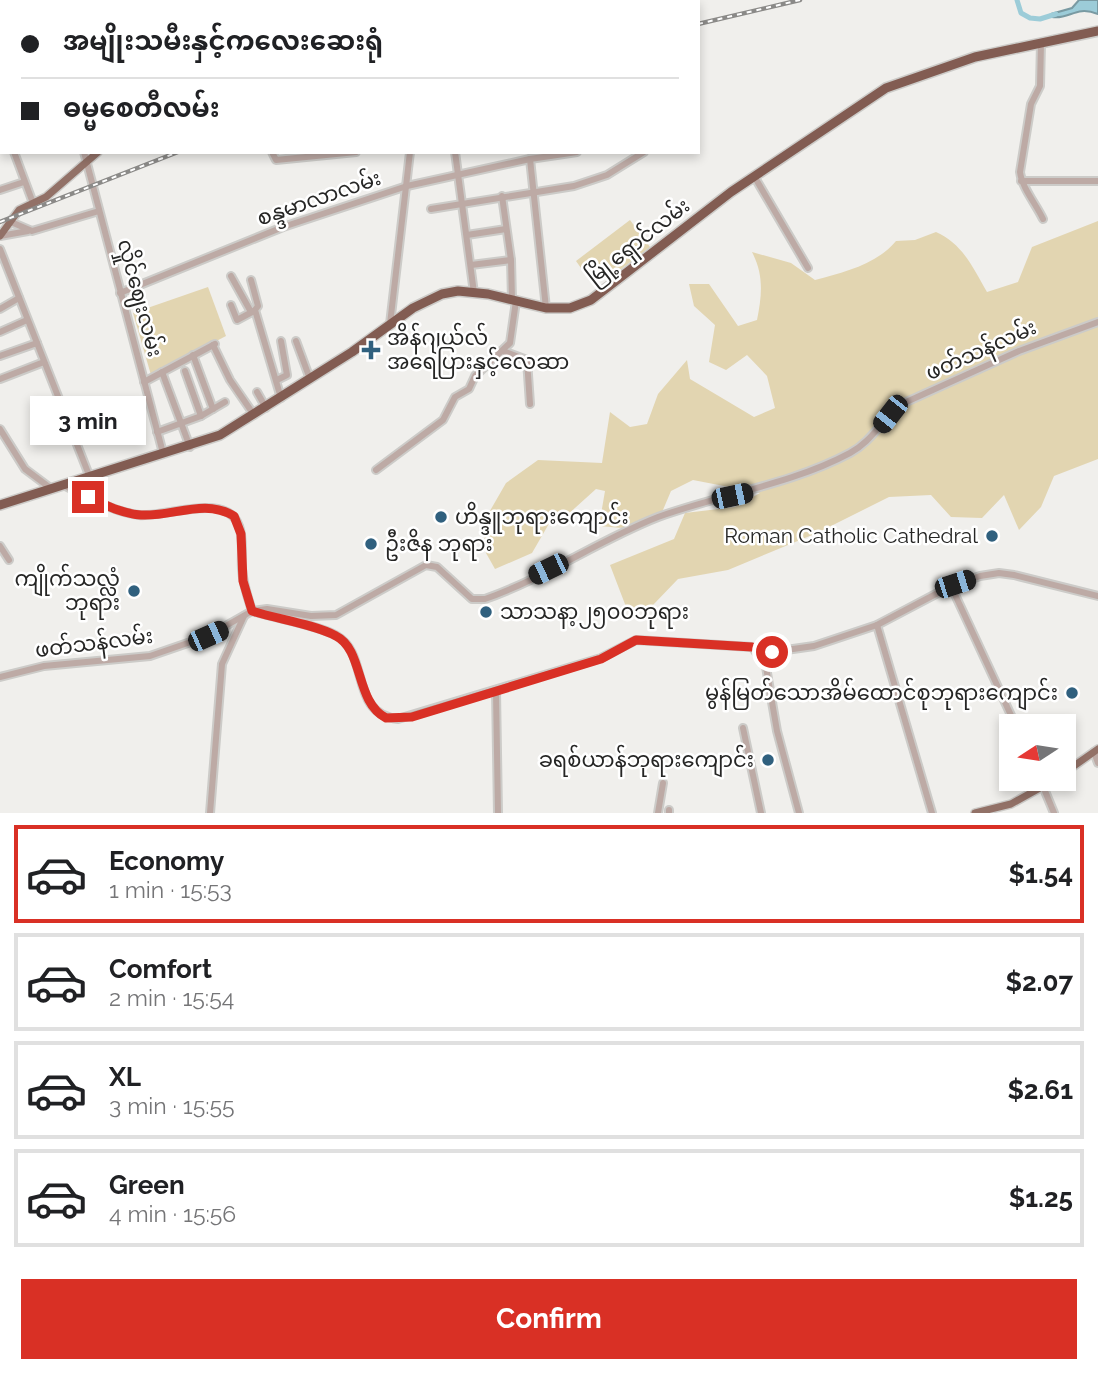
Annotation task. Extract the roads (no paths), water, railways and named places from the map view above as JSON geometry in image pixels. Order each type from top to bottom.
[{"type":"highway","name":"မြို့ရှောင်လမ်း","points":[[0,505],[49,487],[190,447],[220,435],[266,408],[424,301],[442,294],[474,293],[546,308],[570,308],[591,300],[754,176],[886,88],[975,57],[1098,31]]},
{"type":"main road","points":[[0,236],[19,211],[46,197],[96,154]]},
{"type":"main road","points":[[1076,764],[1096,750]]},
{"type":"main road","points":[[975,813],[1011,804],[1038,791]]},
{"type":"street","points":[[1041,43],[1040,86],[1031,104],[1021,181],[1033,197],[1043,219]]},
{"type":"street","points":[[15,154],[33,203]]},
{"type":"street","name":"လှိုင်ဈေးလမ်း","points":[[85,154],[163,453]]},
{"type":"street","points":[[273,154],[276,160],[336,154]]},
{"type":"street","points":[[390,324],[410,154]]},
{"type":"street","points":[[455,154],[474,293]]},
{"type":"street","name":"စန္ဒမာလာလမ်း","points":[[120,293],[283,227],[407,186],[564,154]]},
{"type":"street","points":[[431,209],[585,183],[607,175],[641,154]]},
{"type":"street","points":[[530,159],[546,308]]},
{"type":"street","points":[[754,176],[808,268]]},
{"type":"street","points":[[1021,181],[1098,181]]},
{"type":"street","points":[[0,190],[24,182]]},
{"type":"street","points":[[376,470],[443,420],[455,397],[469,389],[475,376],[503,351],[513,334],[511,260],[502,196]]},
{"type":"street","points":[[0,236],[99,211]]},
{"type":"street","points":[[11,222],[28,231]]},
{"type":"street","points":[[467,235],[506,229]]},
{"type":"street","points":[[0,249],[89,475]]},
{"type":"street","points":[[471,265],[511,260]]},
{"type":"street","points":[[231,276],[253,311],[281,398]]},
{"type":"street","points":[[232,306],[237,320],[258,306],[251,280]]},
{"type":"street","points":[[0,309],[19,298]]},
{"type":"street","points":[[0,331],[27,320]]},
{"type":"street","name":"ဖတ်သန်လမ်း","points":[[0,677],[44,666],[150,656],[208,636],[252,611],[267,609],[311,616],[337,615],[387,585],[432,565],[472,599],[485,599],[660,517],[749,492],[841,457],[864,443],[890,414],[904,403],[1019,351],[1098,322]]},
{"type":"street","points":[[277,380],[287,375],[281,341]]},
{"type":"street","points":[[296,341],[310,379]]},
{"type":"street","points":[[0,356],[37,343]]},
{"type":"street","points":[[144,382],[214,344],[230,380],[234,382],[254,415]]},
{"type":"street","points":[[503,351],[527,360],[530,404]]},
{"type":"street","points":[[193,355],[214,409]]},
{"type":"street","points":[[287,363],[302,356]]},
{"type":"street","points":[[0,379],[44,362]]},
{"type":"street","points":[[185,371],[201,416]]},
{"type":"street","points":[[162,372],[190,447]]},
{"type":"street","points":[[257,392],[266,408]]},
{"type":"street","points":[[157,432],[201,416],[225,402]]},
{"type":"street","points":[[0,429],[25,469],[49,487]]},
{"type":"street","points":[[61,484],[110,507],[140,515],[216,508],[234,516],[241,534],[243,581],[252,611],[336,636],[348,649],[371,705],[386,718],[412,717],[601,659],[636,640],[752,647],[772,652],[814,646],[877,625],[951,586],[999,573],[1098,596]]},
{"type":"street","points":[[0,546],[9,560]]},
{"type":"street","points":[[951,586],[1010,714]]},
{"type":"street","points":[[210,813],[222,664],[244,616]]},
{"type":"street","points":[[877,625],[932,813]]},
{"type":"street","points":[[752,647],[766,667],[777,731],[799,813]]},
{"type":"street","points":[[766,667],[772,652]]},
{"type":"street","points":[[496,691],[498,813]]},
{"type":"street","points":[[743,728],[761,813]]},
{"type":"street","points":[[1096,750],[1098,763]]},
{"type":"street","points":[[658,813],[663,783]]},
{"type":"street","points":[[1045,791],[1054,813]]},
{"type":"water","points":[[1079,0],[1098,0],[1098,14],[1084,11],[1064,17],[1052,17],[1051,14],[1072,8]]},
{"type":"waterway","points":[[1017,0],[1021,13],[1030,18],[1040,19],[1056,14]]},
{"type":"railway","points":[[700,24],[800,0]]},
{"type":"railway","points":[[0,222],[173,154]]},
{"type":"place","name":"အိန်ဂျယ်လ် အရေပြားနှင့်လေဆာ","points":[[371,350]]},
{"type":"place","name":"ဟိန္ဒူဘုရားကျောင်း","points":[[441,517]]},
{"type":"place","name":"Roman Catholic Cathedral","points":[[992,536]]},
{"type":"place","name":"ဦးဇိန ဘုရား","points":[[371,544]]},
{"type":"place","name":"ကျိုက်သလ္လံ ဘုရား","points":[[134,591]]},
{"type":"place","name":"သာသနာ့၂၅၀၀ဘုရား","points":[[486,612]]},
{"type":"place","name":"မွန်မြတ်သောအိမ်ထောင်စုဘုရားကျောင်း","points":[[1072,693]]},
{"type":"place","name":"ခရစ်ယာန်ဘုရားကျောင်း","points":[[768,760]]}]
